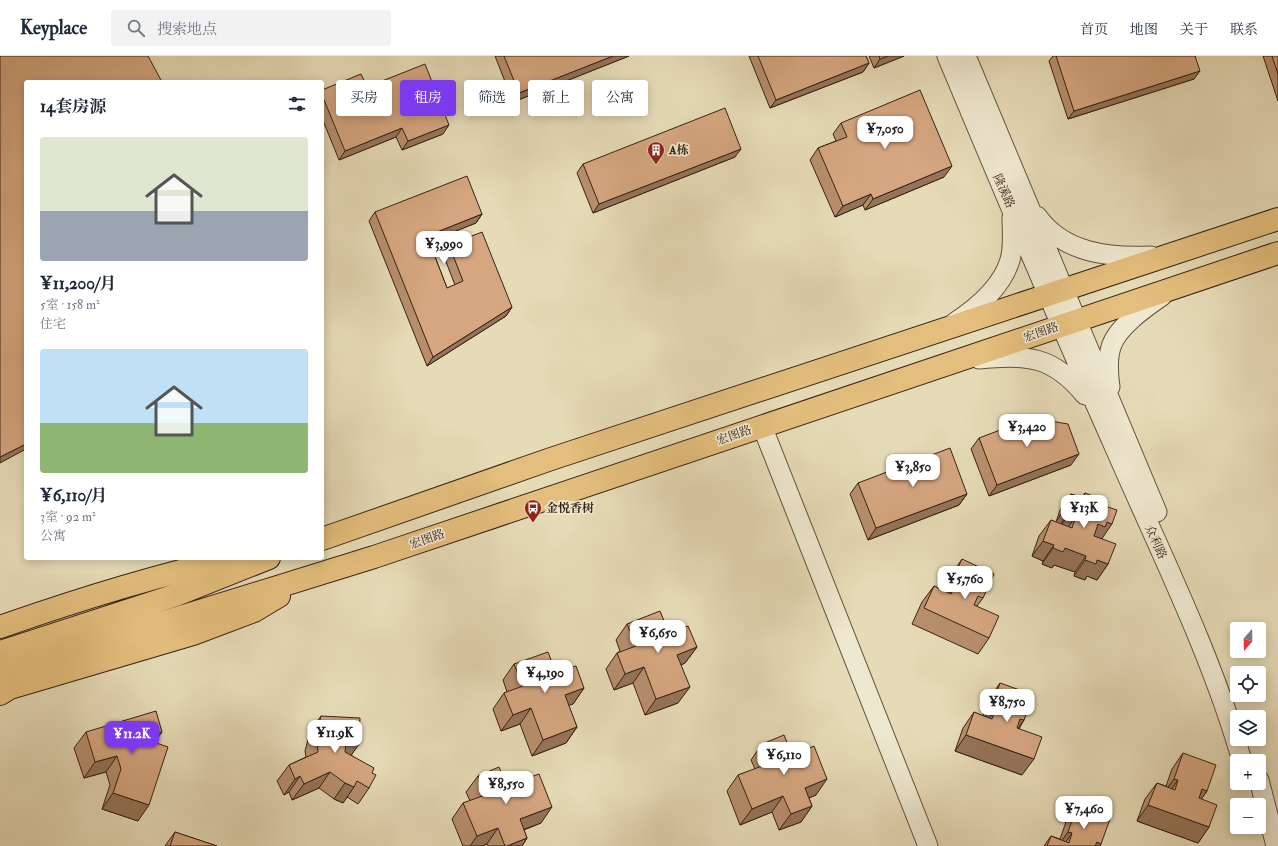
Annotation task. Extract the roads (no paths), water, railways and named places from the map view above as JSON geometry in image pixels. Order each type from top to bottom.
[{"type":"main road","points":[[324,538],[558,456],[1278,219]]},
{"type":"main road","name":"宏图路","points":[[0,673],[313,576],[1278,253]]},
{"type":"main road","points":[[0,627],[72,602],[165,574],[225,560]]},
{"type":"main road","points":[[0,652],[176,595],[264,560]]},
{"type":"main road","points":[[0,694],[10,688],[193,634],[247,614],[313,576]]},
{"type":"street","name":"隆溪路","points":[[947,56],[1019,206],[1069,322]]},
{"type":"street","name":"隆溪路","points":[[966,56],[1019,206]]},
{"type":"street","points":[[945,328],[968,314],[1002,279],[1010,259],[1019,206],[1062,241],[1086,250],[1124,258],[1165,256]]},
{"type":"street","points":[[1105,407],[1108,369],[1112,346],[1126,325],[1144,308],[1176,287]]},
{"type":"street","name":"众利路","points":[[1069,322],[1202,647],[1232,724],[1240,754]]},
{"type":"street","points":[[952,362],[1004,357],[1033,359],[1056,367],[1105,407]]},
{"type":"street","name":"众利路","points":[[1105,407],[1232,688],[1239,710]]},
{"type":"street","points":[[762,426],[928,846]]},
{"type":"street","points":[[1262,790],[1276,846]]},
{"type":"street","points":[[1261,834],[1263,846]]},
{"type":"place","name":"A栋","points":[[656,165]]},
{"type":"place","name":"金悦香树","points":[[533,523]]}]
